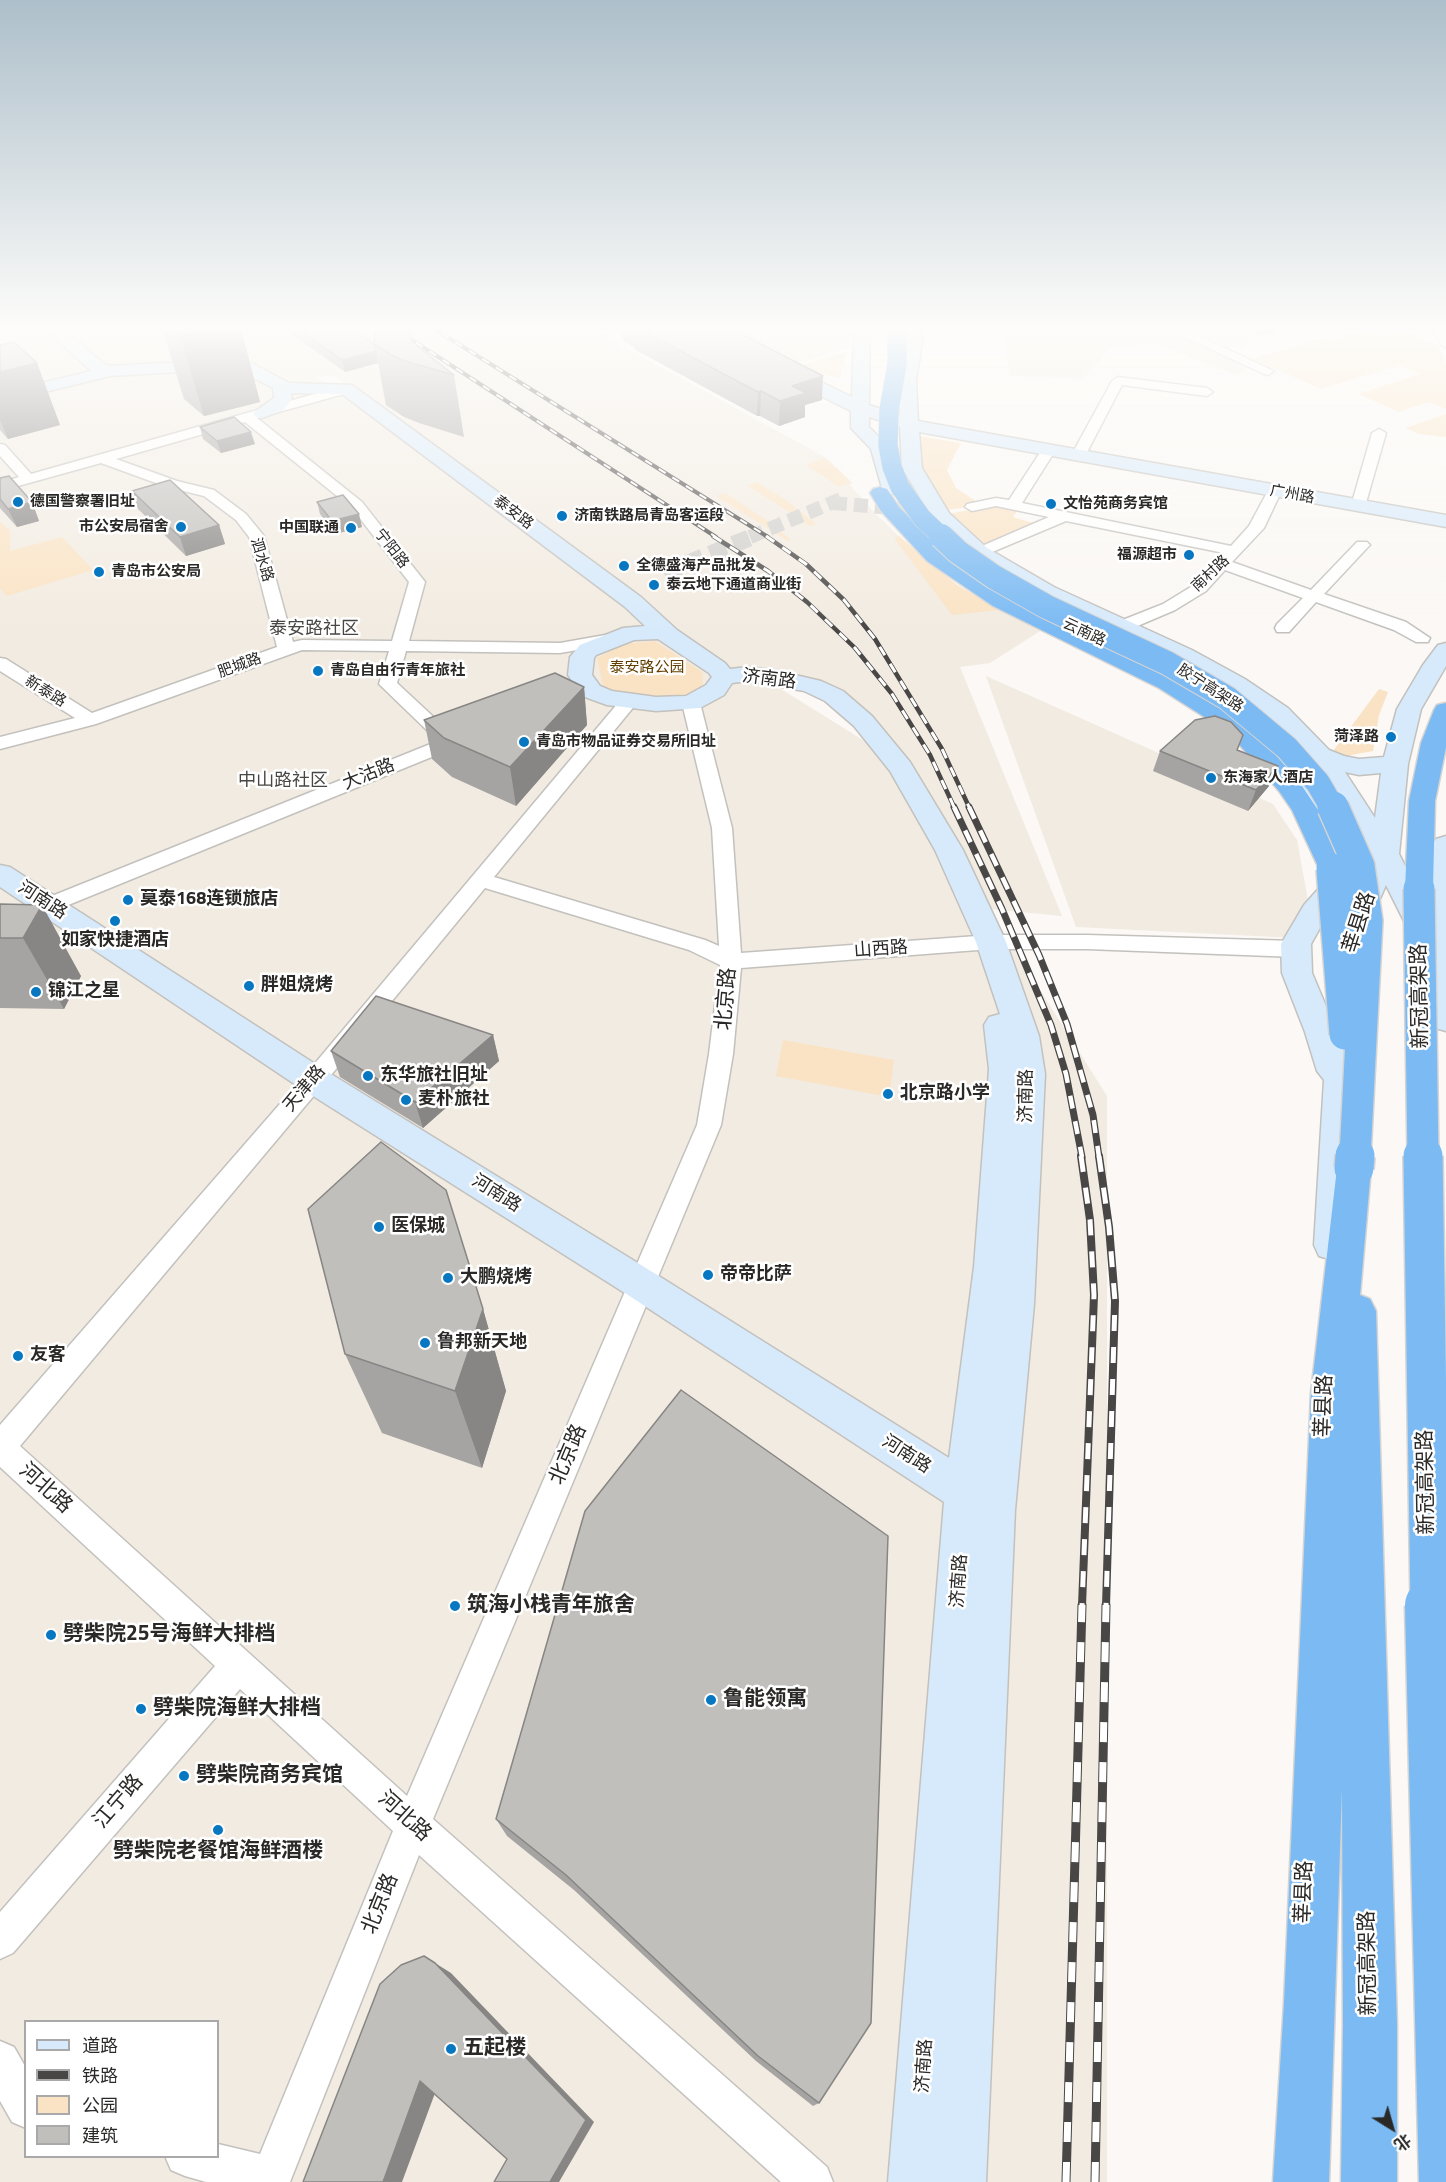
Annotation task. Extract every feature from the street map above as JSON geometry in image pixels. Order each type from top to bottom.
[{"type":"highway","name":"胶宁高架路","points":[[889,427],[888,446],[892,467],[900,487],[922,518],[958,552],[994,578],[1047,607],[1167,663],[1227,698],[1287,748],[1318,783],[1332,804],[1359,866],[1367,921],[1354,1168]]},
{"type":"highway","points":[[880,493],[904,525],[935,556],[1001,602],[1168,683],[1223,718],[1268,759],[1305,810],[1332,869],[1354,1168],[1330,1393],[1310,1991],[1301,2182]]},
{"type":"highway","points":[[1446,710],[1412,762],[1422,801],[1434,892],[1446,1192]]},
{"type":"highway","points":[[1412,762],[1446,718]]},
{"type":"highway","name":"新冠高架路","points":[[1434,892],[1428,1536],[1444,2182]]},
{"type":"highway","name":"新冠高架路","points":[[1354,1168],[1370,2013],[1369,2182]]},
{"type":"street","points":[[0,487],[213,427]]},
{"type":"street","name":"宁阳路","points":[[268,427],[357,505],[417,582],[388,684],[450,742]]},
{"type":"street","name":"泰安路","points":[[387,427],[631,615],[631,633]]},
{"type":"street","name":"泰安路","points":[[390,427],[633,602],[669,635],[717,668],[724,677]]},
{"type":"street","name":"云南路","points":[[860,427],[880,447],[890,485],[937,543],[1008,595],[1184,683],[1226,710],[1266,741],[1304,783],[1327,825],[1342,864],[1357,921]]},
{"type":"street","name":"云南路","points":[[908,427],[912,468],[941,517],[980,552],[1046,592],[1184,655],[1236,684],[1279,713],[1320,755],[1385,854],[1436,955]]},
{"type":"street","name":"广州路","points":[[923,427],[1274,492],[1446,521]]},
{"type":"street","points":[[1078,456],[1094,427]]},
{"type":"street","points":[[1358,506],[1379,433]]},
{"type":"street","points":[[880,447],[868,466],[880,493]]},
{"type":"street","points":[[0,448],[28,479]]},
{"type":"street","points":[[1013,506],[1048,451]]},
{"type":"street","name":"泗水路","points":[[101,458],[172,483],[209,493],[241,517],[256,536],[286,649]]},
{"type":"street","name":"南村路","points":[[1095,638],[1169,607],[1200,588],[1256,528],[1274,492]]},
{"type":"street","points":[[972,507],[996,502],[1234,551]]},
{"type":"street","points":[[980,552],[1065,516]]},
{"type":"street","points":[[1283,628],[1362,545]]},
{"type":"street","points":[[1222,564],[1400,626],[1422,638]]},
{"type":"street","points":[[669,635],[659,632],[631,633],[588,650],[571,652],[580,675],[580,695],[656,704],[691,703],[715,690],[724,677]]},
{"type":"street","name":"肥城路","points":[[0,743],[90,720],[302,645],[571,652]]},
{"type":"street","name":"莘县路","points":[[1293,2182],[1338,1087],[1348,951],[1357,921],[1385,854],[1412,762],[1409,709],[1431,670],[1446,650]]},
{"type":"street","name":"新泰路","points":[[0,663],[90,720]]},
{"type":"street","name":"济南路","points":[[724,677],[807,694],[822,701],[850,725],[884,771],[910,812],[981,943],[1002,1031],[1005,1069],[980,1502],[958,2182]]},
{"type":"street","name":"天津路","points":[[0,1447],[314,1080],[630,700]]},
{"type":"street","name":"北京路","points":[[270,2180],[413,1825],[709,1125],[721,1054],[731,961],[722,828],[691,703]]},
{"type":"street","name":"大沽路","points":[[0,949],[49,905],[472,734]]},
{"type":"street","points":[[1320,755],[1336,762],[1359,767],[1412,762]]},
{"type":"street","points":[[1446,845],[1434,892],[1436,955],[1446,1020]]},
{"type":"street","points":[[1338,1087],[1321,1032],[1297,973],[1296,944],[1314,912],[1333,890],[1342,864]]},
{"type":"street","name":"河南路","points":[[2,878],[49,905],[314,1080],[641,1284],[980,1502]]},
{"type":"street","name":"山西路","points":[[479,879],[697,945],[731,961],[981,943],[1087,942],[1296,949]]},
{"type":"street","name":"河北路","points":[[0,1447],[413,1825],[812,2182]]},
{"type":"street","name":"济南路","points":[[916,2182],[980,1502]]},
{"type":"street","name":"江宁路","points":[[0,1940],[238,1665]]},
{"type":"street","points":[[0,2061],[24,2104]]},
{"type":"street","points":[[190,2158],[270,2180]]},
{"type":"shaded area","points":[[0,427],[770,427],[825,457],[853,483],[850,485],[872,510],[921,558],[955,584],[1040,631],[990,663],[960,667],[1062,916],[989,909],[1107,1096],[1107,2182],[0,2182]],"holes":[[[752,671],[804,681],[831,691],[851,703],[884,738],[910,774],[956,846],[972,881],[895,760]]]},
{"type":"shaded area","points":[[986,676],[1273,804],[1297,840],[1315,939],[1076,927]]},
{"type":"green space","points":[[1446,427],[1446,437],[1419,434],[1405,428]]},
{"type":"green space","points":[[918,436],[961,443],[947,470],[956,488],[982,505],[947,510],[918,467]]},
{"type":"green space","points":[[824,458],[851,483],[839,487],[806,465]]},
{"type":"green space","points":[[757,482],[789,502],[816,524],[810,526],[747,485]]},
{"type":"green space","points":[[725,493],[765,519],[791,540],[788,541],[716,496]]},
{"type":"green space","points":[[995,505],[1018,510],[1013,517],[1037,524],[985,544],[948,514]]},
{"type":"green space","points":[[0,522],[10,530],[10,551],[62,537],[93,570],[7,596],[0,588]]},
{"type":"green space","points":[[899,536],[956,584],[998,610],[952,615],[894,538]]},
{"type":"green space","name":"泰安路公园","points":[[655,641],[702,672],[703,685],[686,697],[634,696],[603,687],[597,658],[623,644]]},
{"type":"green space","points":[[1379,689],[1388,692],[1379,715],[1373,751],[1346,756],[1333,751]]},
{"type":"green space","points":[[783,1040],[894,1060],[889,1097],[776,1076]]},
{"type":"building","points":[[200,427],[245,427],[251,432],[217,441]]},
{"type":"building","points":[[9,476],[32,502],[8,509],[0,499],[0,478]]},
{"type":"building","points":[[170,480],[219,525],[180,537],[132,491]]},
{"type":"building","points":[[343,495],[359,514],[332,521],[317,502]]},
{"type":"building","points":[[555,673],[584,687],[510,767],[444,738],[424,720]]},
{"type":"building","points":[[1215,716],[1231,722],[1243,735],[1237,750],[1278,766],[1256,790],[1160,751],[1195,720]]},
{"type":"building","points":[[0,904],[42,905],[23,938],[0,938]]},
{"type":"building","points":[[376,996],[493,1035],[415,1102],[331,1051]]},
{"type":"building","points":[[381,1142],[446,1190],[483,1309],[455,1391],[345,1354],[308,1209]]},
{"type":"building","name":"鲁能领寓","points":[[681,1390],[888,1536],[871,2023],[819,2103],[758,2056],[566,1875],[496,1819],[585,1511]]},
{"type":"building","name":"五起楼","points":[[424,1956],[435,1963],[586,2120],[550,2182],[494,2182],[507,2159],[420,2081],[383,2182],[303,2182],[380,1984],[401,1965]]},
{"type":"tunnel","points":[[750,537],[841,499]]},
{"type":"tunnel","points":[[833,503],[938,512]]},
{"type":"tunnel","points":[[664,573],[754,536]]},
{"type":"railway","points":[[546,427],[716,537]]},
{"type":"railway","points":[[591,427],[768,537]]},
{"type":"railway","points":[[713,536],[768,571],[807,602],[855,648],[892,694],[930,755],[955,809]]},
{"type":"railway","points":[[766,536],[806,564],[844,600],[875,639],[942,749],[970,809]]},
{"type":"railway","points":[[954,807],[1002,909],[1051,1025],[1066,1074],[1082,1157]]},
{"type":"railway","points":[[969,807],[1039,955],[1067,1024],[1093,1115],[1099,1157]]},
{"type":"railway","points":[[1081,1156],[1090,1220],[1094,1295],[1082,1606]]},
{"type":"railway","points":[[1099,1156],[1109,1227],[1115,1301],[1106,1606]]},
{"type":"railway","points":[[1066,2182],[1082,1605]]},
{"type":"railway","points":[[1095,2182],[1106,1605]]},
{"type":"place","name":"德国警察署旧址","points":[[18,502]]},
{"type":"place","name":"文怡苑商务宾馆","points":[[1051,504]]},
{"type":"place","name":"济南铁路局青岛客运段","points":[[562,516]]},
{"type":"place","name":"市公安局宿舍","points":[[181,527]]},
{"type":"place","name":"中国联通","points":[[351,528]]},
{"type":"place","name":"福源超市","points":[[1189,555]]},
{"type":"place","name":"全德盛海产品批发","points":[[624,566]]},
{"type":"place","name":"青岛市公安局","points":[[99,572]]},
{"type":"place","name":"泰云地下通道商业街","points":[[654,585]]},
{"type":"place","name":"青岛自由行青年旅社","points":[[318,671]]},
{"type":"place","name":"菏泽路","points":[[1391,737]]},
{"type":"place","name":"青岛市物品证券交易所旧址","points":[[524,742]]},
{"type":"place","name":"东海家人酒店","points":[[1211,778]]},
{"type":"place","name":"莫泰168连锁旅店","points":[[128,900]]},
{"type":"place","name":"如家快捷酒店","points":[[115,921]]},
{"type":"place","name":"胖姐烧烤","points":[[249,986]]},
{"type":"place","name":"锦江之星","points":[[36,992]]},
{"type":"place","name":"东华旅社旧址","points":[[368,1076]]},
{"type":"place","name":"北京路小学","points":[[888,1094]]},
{"type":"place","name":"麦朴旅社","points":[[406,1100]]},
{"type":"place","name":"医保城","points":[[379,1227]]},
{"type":"place","name":"帝帝比萨","points":[[708,1275]]},
{"type":"place","name":"大鹏烧烤","points":[[448,1278]]},
{"type":"place","name":"鲁邦新天地","points":[[425,1343]]},
{"type":"place","name":"友客","points":[[18,1356]]},
{"type":"place","name":"筑海小栈青年旅舍","points":[[455,1606]]},
{"type":"place","name":"劈柴院25号海鲜大排档","points":[[51,1635]]},
{"type":"place","name":"鲁能领寓","points":[[711,1700]]},
{"type":"place","name":"劈柴院海鲜大排档","points":[[141,1709]]},
{"type":"place","name":"劈柴院商务宾馆","points":[[184,1776]]},
{"type":"place","name":"劈柴院老餐馆海鲜酒楼","points":[[218,1830]]},
{"type":"place","name":"五起楼","points":[[451,2049]]},
{"type":"district","name":"泰安路社区","points":[[314,630]]},
{"type":"district","name":"中山路社区","points":[[283,782]]}]
